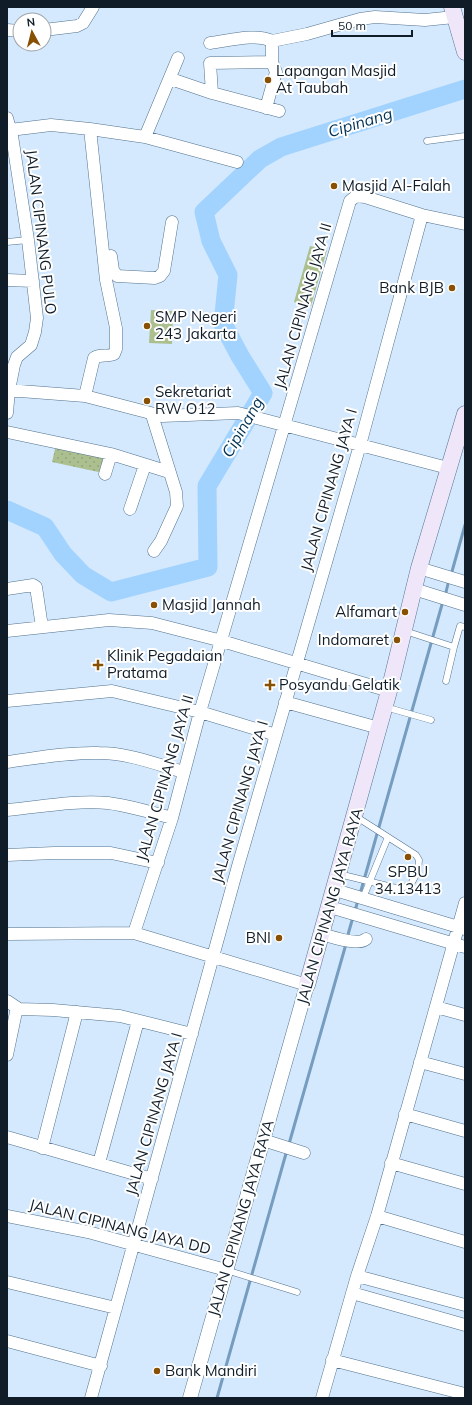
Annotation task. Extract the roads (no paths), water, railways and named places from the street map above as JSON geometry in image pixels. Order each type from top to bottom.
[{"type":"main road","points":[[453,12],[465,52]]},
{"type":"main road","name":"JALAN CIPINANG JAYA RAYA","points":[[307,985],[327,936],[332,907],[338,890],[339,874],[385,707],[404,630],[420,591],[448,468],[465,414]]},
{"type":"street","points":[[52,29],[77,26],[83,23],[93,7]]},
{"type":"street","points":[[210,43],[256,37],[264,38],[272,42],[360,19],[375,17],[425,20],[453,12]]},
{"type":"street","points":[[266,108],[276,72],[272,62],[272,42]]},
{"type":"street","points":[[145,137],[171,79],[178,58]]},
{"type":"street","points":[[212,93],[210,63],[272,62]]},
{"type":"street","points":[[171,79],[212,93],[279,111]]},
{"type":"street","name":"JALAN CIPINANG PULO","points":[[7,118],[28,240],[37,318],[31,345],[17,357],[8,390],[7,413]]},
{"type":"street","points":[[10,134],[51,125],[90,129],[145,137],[237,162]]},
{"type":"street","points":[[85,396],[95,356],[114,354],[116,348],[116,328],[106,280],[90,129]]},
{"type":"street","points":[[94,171],[102,178],[104,182],[113,270],[117,276],[154,278],[160,276],[164,271],[172,222]]},
{"type":"street","name":"JALAN CIPINANG JAYA II","points":[[134,933],[172,818],[200,712],[350,201],[356,196],[365,197],[422,215]]},
{"type":"street","points":[[422,215],[465,224]]},
{"type":"street","name":"JALAN CIPINANG JAYA I","points":[[91,1398],[213,956],[360,445],[422,215]]},
{"type":"street","points":[[7,280],[33,281]]},
{"type":"street","points":[[8,390],[85,396],[152,415],[238,413],[448,468]]},
{"type":"street","points":[[152,415],[176,492],[177,506],[161,541],[154,551]]},
{"type":"street","points":[[7,432],[111,454],[169,472]]},
{"type":"street","points":[[105,474],[111,454]]},
{"type":"street","points":[[130,508],[145,465]]},
{"type":"street","points":[[425,570],[462,581]]},
{"type":"street","points":[[7,589],[33,585],[36,587],[42,627]]},
{"type":"street","points":[[420,591],[461,604]]},
{"type":"street","points":[[7,631],[80,622],[137,621],[152,623],[222,641],[389,691]]},
{"type":"street","points":[[7,701],[112,691],[200,712],[276,735]]},
{"type":"street","points":[[285,702],[379,728]]},
{"type":"street","points":[[7,762],[100,752],[124,755],[184,772]]},
{"type":"street","points":[[7,810],[87,803],[108,803],[132,807],[172,818]]},
{"type":"street","points":[[7,855],[111,853],[158,863]]},
{"type":"street","points":[[338,890],[462,928]]},
{"type":"street","points":[[322,1398],[357,1276],[377,1216],[436,1007],[459,946],[465,903]]},
{"type":"street","points":[[332,907],[459,946]]},
{"type":"street","points":[[7,934],[134,933],[307,985]]},
{"type":"street","points":[[327,936],[361,942],[366,939]]},
{"type":"street","name":"JALAN CIPINANG JAYA RAYA","points":[[190,1398],[307,985]]},
{"type":"street","points":[[7,1001],[19,1009],[120,1016],[192,1034]]},
{"type":"street","points":[[436,1007],[465,1015]]},
{"type":"street","points":[[7,1054],[16,1012],[19,1009]]},
{"type":"street","points":[[42,1148],[77,1012]]},
{"type":"street","points":[[98,1163],[138,1021]]},
{"type":"street","points":[[420,1062],[465,1074]]},
{"type":"street","points":[[405,1114],[465,1131]]},
{"type":"street","points":[[7,1136],[42,1148],[152,1179]]},
{"type":"street","points":[[263,1140],[294,1150]]},
{"type":"street","points":[[391,1164],[465,1184]]},
{"type":"street","name":"JALAN CIPINANG JAYA DD","points":[[7,1216],[88,1232],[226,1270]]},
{"type":"street","points":[[377,1216],[465,1242]]},
{"type":"street","points":[[357,1276],[465,1305]]},
{"type":"street","points":[[7,1282],[116,1308]]},
{"type":"street","points":[[352,1293],[465,1325]]},
{"type":"street","points":[[7,1341],[101,1366]]},
{"type":"street","points":[[332,1360],[465,1394]]},
{"type":"lane","points":[[427,141],[465,136]]},
{"type":"lane","points":[[7,242],[28,240]]},
{"type":"lane","points":[[446,681],[460,626],[465,627]]},
{"type":"lane","points":[[404,630],[454,647]]},
{"type":"lane","points":[[385,707],[431,720]]},
{"type":"lane","points":[[339,874],[400,889],[411,884],[418,871],[419,860],[416,855],[355,816]]},
{"type":"lane","points":[[361,898],[388,837]]},
{"type":"lane","points":[[226,1270],[297,1292]]},
{"type":"waterway","name":"Cipinang","points":[[7,510],[45,527],[63,554],[83,575],[111,592],[208,567],[207,486],[263,393],[240,356],[223,324],[228,275],[211,241],[204,212],[260,159],[281,147],[465,89]]},
{"type":"waterway","points":[[451,575],[465,525]]},
{"type":"waterway","points":[[445,596],[449,580]]},
{"type":"waterway","points":[[360,894],[443,601]]},
{"type":"waterway","points":[[355,911],[358,900]]},
{"type":"waterway","points":[[347,938],[353,917]]},
{"type":"waterway","points":[[289,1144],[346,944]]},
{"type":"waterway","points":[[217,1398],[287,1150]]},
{"type":"place","name":"Lapangan Masjid At Taubah","points":[[268,80]]},
{"type":"place","name":"Masjid Al-Falah","points":[[334,186]]},
{"type":"place","name":"Bank BJB","points":[[452,288]]},
{"type":"place","name":"SMP Negeri 243 Jakarta","points":[[147,326]]},
{"type":"place","name":"Sekretariat RW O12","points":[[147,401]]},
{"type":"place","name":"Masjid Jannah","points":[[154,605]]},
{"type":"place","name":"Alfamart","points":[[405,612]]},
{"type":"place","name":"Indomaret","points":[[397,640]]},
{"type":"place","name":"Klinik Pegadaian Pratama","points":[[98,665]]},
{"type":"place","name":"Posyandu Gelatik","points":[[270,685]]},
{"type":"place","name":"SPBU 34.13413","points":[[408,857]]},
{"type":"place","name":"BNI","points":[[279,938]]},
{"type":"place","name":"Bank Mandiri","points":[[157,1371]]}]
